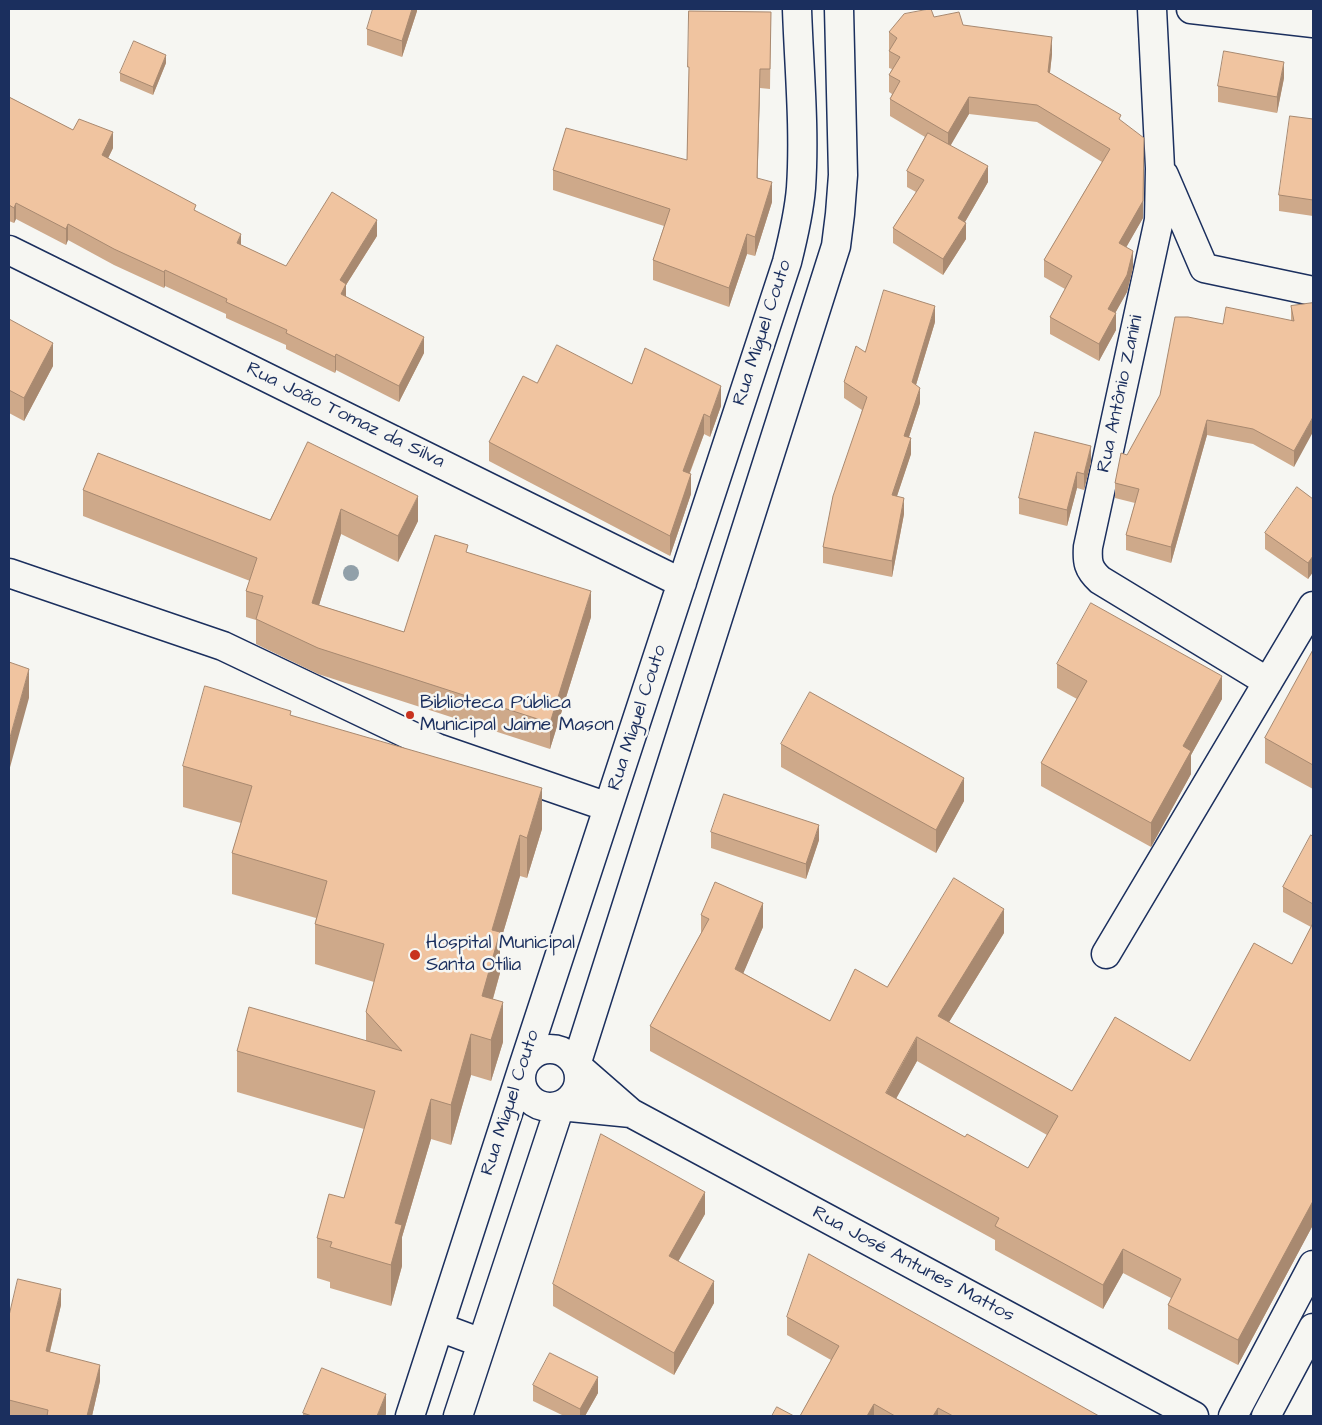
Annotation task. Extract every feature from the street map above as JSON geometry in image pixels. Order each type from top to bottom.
[{"type":"street","name":"Rua Miguel Couto","points":[[410,1416],[787,262],[797,220],[801,188],[802,142],[796,9]]},
{"type":"street","points":[[576,1065],[829,269],[837,238],[843,174],[839,9]]},
{"type":"street","name":"Rua Antônio Zanini","points":[[1152,9],[1160,168],[1159,220],[1088,547],[1089,566],[1100,580],[1268,682]]},
{"type":"street","points":[[1191,9],[1313,23]]},
{"type":"street","points":[[1160,168],[1204,268],[1313,291]]},
{"type":"street","name":"Rua João Tomaz da Silva","points":[[9,250],[682,583]]},
{"type":"street","points":[[787,262],[829,269]]},
{"type":"street","points":[[9,574],[223,646],[438,748],[608,808]]},
{"type":"street","points":[[1106,954],[1313,606]]},
{"type":"street","points":[[553,1049],[562,1052],[576,1065],[579,1075],[575,1093],[560,1106],[550,1108],[541,1106],[533,1102],[522,1088],[520,1079],[526,1061],[533,1054],[542,1050],[553,1049]]},
{"type":"street","name":"Rua José Antunes Mattos","points":[[576,1065],[631,1114],[1194,1416]]},
{"type":"street","points":[[458,1416],[560,1106]]},
{"type":"street","name":"Rua José Antunes Mattos","points":[[560,1106],[631,1114]]},
{"type":"street","points":[[1233,1416],[1313,1265]]},
{"type":"street","points":[[439,1327],[482,1343]]},
{"type":"street","points":[[1266,1416],[1313,1328]]},
{"type":"building","points":[[373,9],[412,9],[402,41],[367,29]]},
{"type":"building","points":[[931,9],[934,17],[959,12],[963,25],[1052,37],[1048,72],[1121,115],[1119,119],[1144,138],[1143,201],[1119,243],[1133,251],[1127,275],[1108,309],[1116,313],[1099,344],[1050,317],[1072,276],[1044,260],[1110,149],[1037,105],[969,97],[948,133],[890,99],[900,81],[889,75],[900,57],[889,51],[897,38],[889,32],[904,14]]},
{"type":"building","points":[[689,11],[771,12],[770,69],[760,69],[757,178],[772,182],[755,237],[747,234],[729,288],[653,260],[670,209],[553,170],[566,128],[687,160]]},
{"type":"building","points":[[134,41],[166,55],[153,87],[120,73]]},
{"type":"building","points":[[1224,51],[1284,62],[1277,97],[1218,86]]},
{"type":"building","points":[[9,97],[73,130],[79,119],[113,132],[102,155],[196,205],[194,210],[241,234],[237,243],[286,266],[332,192],[377,220],[340,280],[346,284],[341,294],[424,337],[399,386],[336,354],[335,357],[286,333],[287,330],[226,302],[227,299],[114,249],[68,224],[66,229],[16,203],[14,208],[9,205]]},
{"type":"building","points":[[1290,116],[1313,119],[1313,200],[1279,195]]},
{"type":"building","points":[[928,133],[988,166],[958,218],[966,223],[943,259],[893,228],[924,180],[907,171]]},
{"type":"building","points":[[884,290],[935,306],[912,382],[920,388],[904,436],[911,438],[892,495],[904,498],[892,561],[823,547],[833,496],[867,397],[844,382],[856,346],[865,352]]},
{"type":"building","points":[[1313,303],[1313,417],[1294,451],[1253,429],[1207,420],[1171,547],[1126,535],[1139,489],[1115,483],[1121,453],[1127,455],[1160,395],[1175,317],[1188,317],[1223,324],[1226,307],[1294,321],[1291,306]]},
{"type":"building","points":[[9,319],[53,343],[24,398],[9,390]]},
{"type":"building","points":[[557,345],[632,384],[645,348],[721,386],[710,417],[704,414],[683,471],[691,474],[670,536],[489,442],[523,376],[537,383]]},
{"type":"building","points":[[1035,432],[1091,446],[1084,474],[1077,472],[1067,510],[1019,498]]},
{"type":"building","points":[[308,442],[418,496],[398,536],[341,509],[312,603],[404,632],[435,535],[468,545],[466,552],[591,591],[550,723],[318,648],[256,619],[263,596],[246,591],[257,558],[83,490],[98,453],[270,520]]},
{"type":"building","points":[[1297,487],[1313,499],[1313,556],[1308,563],[1265,533]]},
{"type":"building","points":[[1091,603],[1222,676],[1183,746],[1191,751],[1151,823],[1041,763],[1087,681],[1057,664]]},
{"type":"building","points":[[1313,650],[1313,765],[1265,738]]},
{"type":"building","points":[[9,662],[29,669],[9,741]]},
{"type":"building","points":[[205,686],[291,711],[290,715],[542,788],[527,838],[520,835],[492,930],[500,932],[482,996],[503,1002],[491,1040],[471,1034],[451,1105],[431,1099],[395,1223],[402,1225],[391,1265],[330,1247],[332,1242],[317,1238],[329,1194],[344,1198],[375,1091],[237,1051],[249,1007],[402,1051],[366,1012],[384,944],[315,924],[327,881],[232,853],[252,786],[183,766]]},
{"type":"building","points":[[810,692],[964,778],[936,830],[781,744]]},
{"type":"building","points":[[724,794],[819,825],[806,864],[711,832]]},
{"type":"building","points":[[1311,835],[1313,837],[1313,904],[1283,887]]},
{"type":"building","points":[[954,878],[1004,909],[938,1016],[1072,1091],[1115,1017],[1190,1061],[1254,943],[1292,964],[1313,923],[1313,1201],[1238,1340],[1168,1305],[1181,1279],[1123,1249],[1103,1285],[995,1226],[999,1218],[650,1026],[709,919],[701,915],[715,882],[763,903],[735,969],[830,1021],[855,969],[887,987]],"holes":[[[917,1037],[1058,1116],[1028,1168],[967,1134],[965,1137],[886,1093]]]},
{"type":"building","points":[[601,1134],[705,1192],[669,1256],[714,1281],[674,1353],[553,1284]]},
{"type":"building","points":[[809,1254],[1099,1416],[953,1416],[938,1408],[933,1416],[895,1416],[874,1404],[867,1416],[800,1416],[839,1346],[787,1317]]},
{"type":"building","points":[[18,1279],[61,1289],[46,1351],[100,1365],[87,1416],[47,1416],[48,1410],[9,1400],[9,1316]]},
{"type":"building","points":[[550,1353],[598,1377],[580,1409],[533,1385]]},
{"type":"building","points":[[322,1368],[386,1394],[377,1416],[312,1416],[303,1413]]},
{"type":"building","points":[[777,1407],[794,1416],[772,1416]]},
{"type":"place","name":"Biblioteca Pública Municipal Jaime Mason","points":[[410,715]]},
{"type":"place","name":"Hospital Municipal Santa Otília","points":[[415,955]]}]
